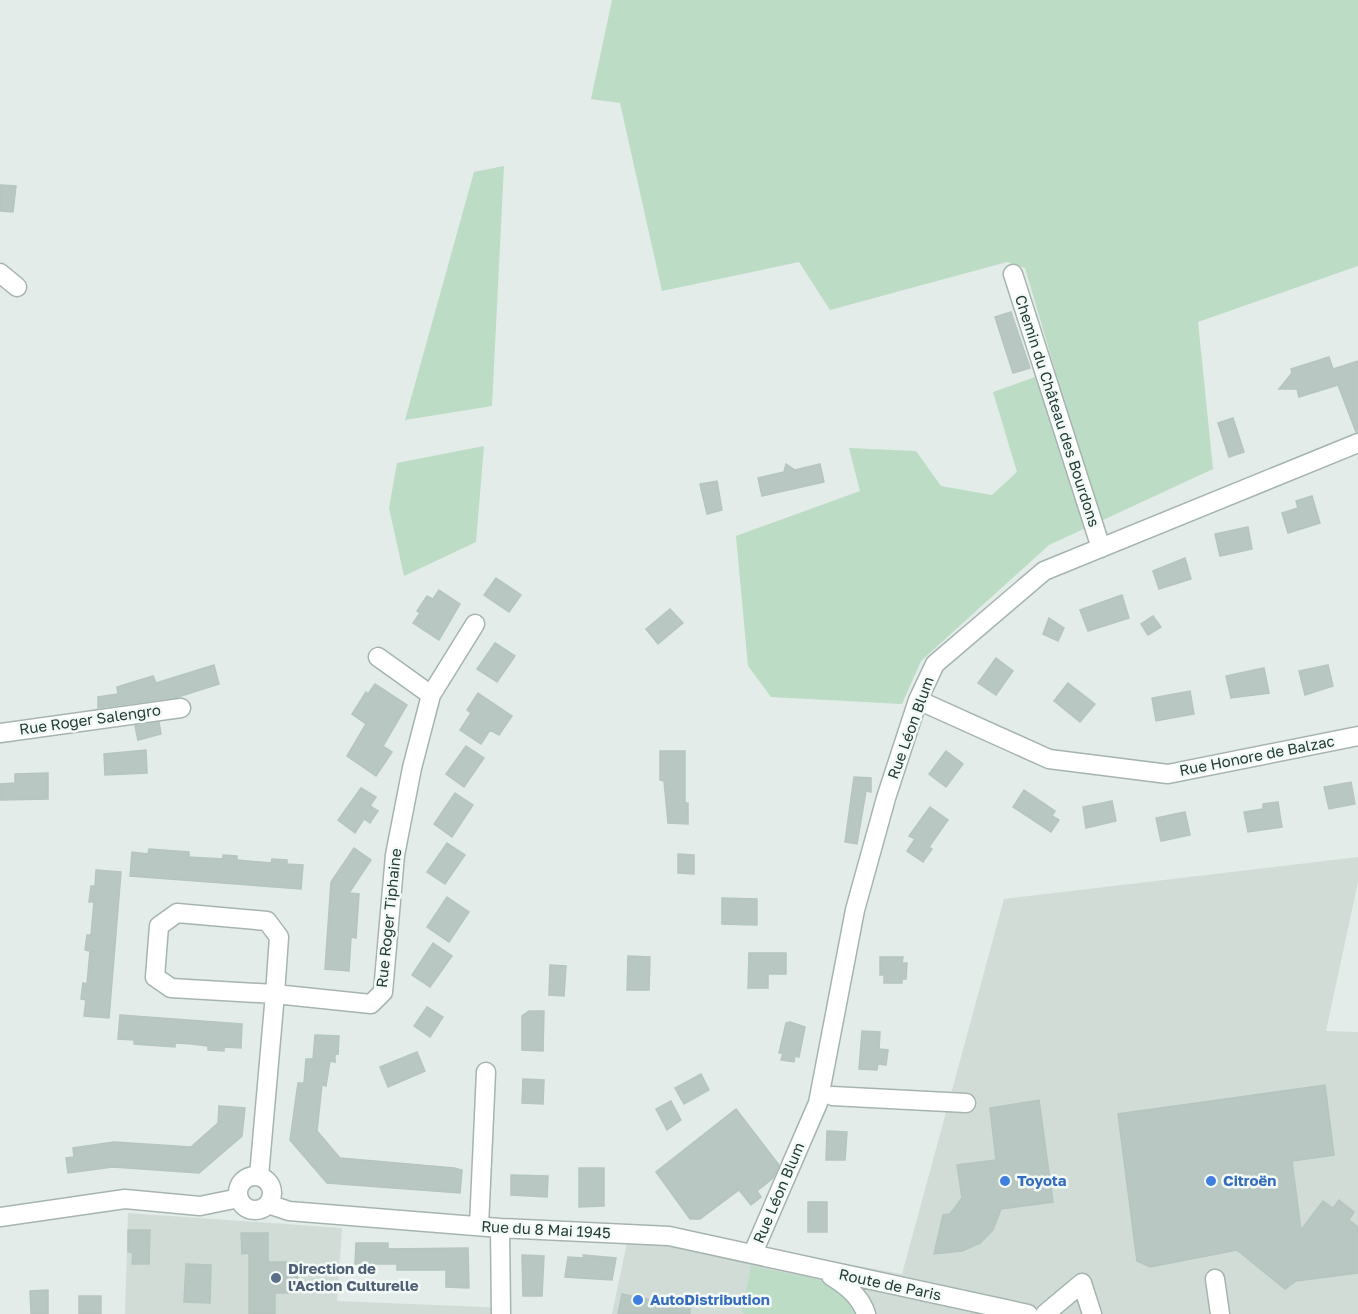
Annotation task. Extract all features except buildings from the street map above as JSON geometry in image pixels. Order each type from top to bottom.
[{"type":"street","points":[[0,273],[17,287]]},
{"type":"street","name":"Chemin du Château des Bourdons","points":[[1013,274],[1101,548]]},
{"type":"street","name":"Rue Léon Blum","points":[[753,1253],[818,1103],[855,910],[886,798],[918,700],[935,664],[1044,571],[1358,443]]},
{"type":"street","name":"Rue Roger Tiphaine","points":[[275,994],[371,1004],[383,992],[395,855],[412,768],[431,695],[475,624]]},
{"type":"street","points":[[378,657],[431,695]]},
{"type":"street","name":"Rue Honore de Balzac","points":[[918,700],[1049,759],[1168,774],[1358,736]]},
{"type":"street","name":"Rue Roger Salengro","points":[[0,733],[181,708]]},
{"type":"street","points":[[259,1176],[275,994],[279,937],[267,921],[177,914],[159,926],[155,977],[171,988],[275,994]]},
{"type":"street","points":[[479,1226],[486,1072]]},
{"type":"street","points":[[832,1096],[966,1103]]},
{"type":"street","points":[[259,1176],[272,1188],[268,1204],[259,1209],[249,1209],[239,1198],[241,1183],[249,1177],[259,1176]]},
{"type":"street","points":[[0,1217],[125,1199],[200,1206],[239,1198]]},
{"type":"street","name":"Rue du 8 Mai 1945","points":[[268,1204],[290,1211],[500,1228],[669,1236],[822,1270]]},
{"type":"street","points":[[500,1228],[501,1314]]},
{"type":"street","points":[[822,1270],[844,1284],[864,1304],[866,1314]]},
{"type":"street","name":"Route de Paris","points":[[822,1270],[1028,1314]]},
{"type":"street","points":[[1215,1279],[1220,1314]]},
{"type":"street","points":[[1045,1314],[1082,1283],[1092,1314]]},
{"type":"shaded area","points":[[1358,857],[1358,882],[1326,1031],[1358,1032],[1358,1314],[612,1314],[631,1224],[902,1274],[1004,899]]},
{"type":"shaded area","points":[[128,1213],[342,1228],[337,1301],[507,1308],[508,1314],[125,1314]]},
{"type":"green space","points":[[612,0],[1358,0],[1358,266],[1198,322],[1213,469],[1049,545],[921,661],[902,704],[771,697],[748,666],[736,536],[860,491],[849,448],[916,451],[941,486],[992,495],[1017,472],[993,392],[1055,370],[1025,268],[1007,262],[830,310],[799,262],[662,291],[620,103],[591,99]]},
{"type":"green space","points":[[504,166],[492,406],[405,420],[474,172]]},
{"type":"green space","points":[[484,446],[476,542],[404,576],[389,508],[397,463]]},
{"type":"green space","points":[[751,1266],[816,1279],[838,1288],[859,1314],[744,1314],[742,1311]]},
{"type":"place","name":"Toyota","points":[[1005,1181]]},
{"type":"place","name":"Citroën","points":[[1211,1181]]},
{"type":"place","name":"Direction de l'Action Culturelle","points":[[276,1278]]},
{"type":"place","name":"AutoDistribution","points":[[638,1300]]}]
